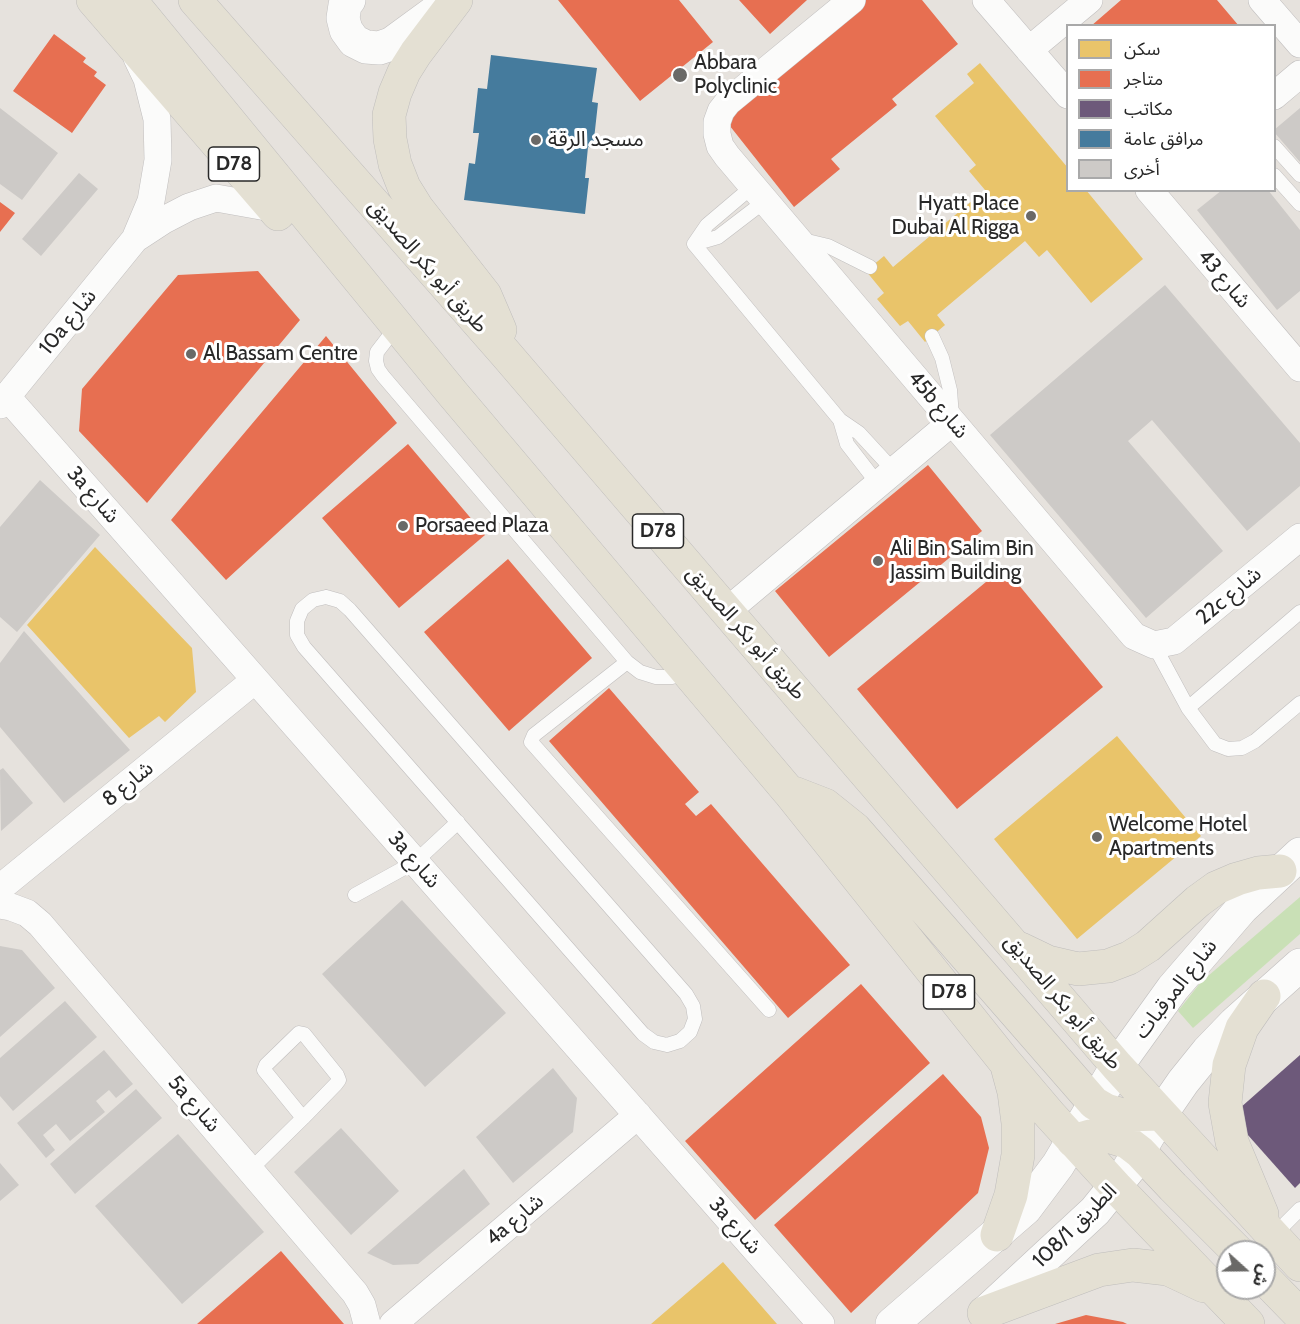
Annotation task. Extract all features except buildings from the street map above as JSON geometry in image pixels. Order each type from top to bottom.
[{"type":"main road","name":"D78","points":[[93,0],[272,208],[346,282],[393,320]]},
{"type":"main road","name":"D78","points":[[130,0],[393,320],[789,792],[1005,1062],[1073,1141],[1239,1314]]},
{"type":"main road","name":"طريق أبو بكر الصديق","points":[[195,0],[505,352],[1116,1066],[1300,1264]]},
{"type":"main road","points":[[454,0],[404,72],[389,115],[390,139],[395,164],[404,187],[417,208],[484,295],[501,333],[505,352]]},
{"type":"main road","points":[[789,792],[825,805],[855,829],[1094,1103],[1106,1110],[1123,1115],[1161,1114]]},
{"type":"main road","points":[[1016,947],[1048,962],[1077,969],[1108,966],[1129,958],[1148,946],[1216,888],[1290,862]]},
{"type":"main road","points":[[1264,996],[1242,1028],[1229,1065],[1225,1103],[1232,1142],[1270,1233]]},
{"type":"main road","points":[[997,1235],[1011,1195],[1018,1155],[1016,1102],[1005,1062]]},
{"type":"main road","points":[[1073,1141],[1090,1136],[1108,1136],[1127,1142],[1140,1152],[1226,1240]]},
{"type":"main road","points":[[979,1319],[1099,1270],[1133,1265],[1168,1269],[1200,1282],[1239,1314]]},
{"type":"main road","points":[[1276,1290],[1300,1315]]},
{"type":"street","points":[[349,0],[345,5],[343,18],[346,30],[354,41],[366,47],[379,48],[391,44],[454,0]]},
{"type":"street","name":"45b شارع","points":[[852,0],[728,102],[717,122],[720,146],[1134,636],[1154,645]]},
{"type":"street","points":[[986,0],[1066,94]]},
{"type":"street","points":[[1029,50],[1089,0]]},
{"type":"street","points":[[1262,0],[1300,44]]},
{"type":"street","name":"10a شارع","points":[[3,401],[135,239],[151,201],[158,160],[157,119],[147,79],[129,42]]},
{"type":"street","points":[[1276,95],[1300,74]]},
{"type":"street","name":"شارع 43","points":[[1156,193],[1295,353]]},
{"type":"street","name":"10a شارع","points":[[135,239],[189,207],[216,198],[272,208]]},
{"type":"street","name":"3a شارع","points":[[3,401],[255,680],[821,1324]]},
{"type":"street","points":[[727,611],[952,422]]},
{"type":"street","name":"22c شارع","points":[[1154,645],[1174,641],[1183,636],[1300,537]]},
{"type":"street","name":"شارع 8","points":[[0,888],[255,680]]},
{"type":"street","name":"شارع المرقبات","points":[[1073,1141],[1116,1066],[1173,988],[1206,948],[1290,862]]},
{"type":"street","name":"5a شارع","points":[[0,905],[27,914],[40,924],[355,1293],[362,1305],[367,1324]]},
{"type":"street","points":[[1161,1114],[1208,1051],[1235,1023],[1300,965]]},
{"type":"street","name":"108/1 الطريق","points":[[979,1319],[1095,1211],[1116,1187],[1140,1152],[1161,1114]]},
{"type":"street","name":"4a شارع","points":[[393,1324],[638,1115]]},
{"type":"street","points":[[892,1324],[1025,1209],[1073,1141]]},
{"type":"lane","points":[[1276,147],[1300,175]]},
{"type":"lane","points":[[1276,176],[1300,204]]},
{"type":"lane","points":[[759,194],[718,237],[694,244],[840,420],[859,433],[886,478]]},
{"type":"lane","points":[[797,238],[828,246],[870,267]]},
{"type":"lane","points":[[393,320],[377,352],[378,369],[627,662],[640,672],[656,677],[672,677],[688,673]]},
{"type":"lane","points":[[932,336],[942,358],[950,390],[952,422]]},
{"type":"lane","points":[[840,420],[847,444],[886,478]]},
{"type":"lane","points":[[326,597],[340,601],[350,610],[608,905],[693,1006],[694,1019],[690,1032],[680,1041],[667,1045],[654,1042],[643,1034],[458,822],[304,647],[297,635],[297,621],[302,609],[313,600],[326,597]]},
{"type":"lane","points":[[1188,708],[1300,612]]},
{"type":"lane","points":[[1154,645],[1188,708],[1215,744],[1228,749],[1242,748],[1255,741],[1300,703]]},
{"type":"lane","points":[[627,662],[534,735],[531,742],[769,1010]]},
{"type":"lane","points":[[355,895],[415,862],[458,822]]},
{"type":"lane","points":[[250,1170],[303,1118],[339,1080],[304,1034],[299,1033],[266,1065],[264,1070],[303,1118]]},
{"type":"lane","points":[[1270,1233],[1300,1209]]},
{"type":"green space","points":[[1300,897],[1300,934],[1193,1028],[1178,1011],[1201,982]]},
{"type":"place","name":"Abbara Polyclinic","points":[[680,75]]},
{"type":"place","name":"مسجد الرقة","points":[[536,140]]},
{"type":"place","name":"Hyatt Place Dubai Al Rigga","points":[[1031,216]]},
{"type":"place","name":"Al Bassam Centre","points":[[191,354]]},
{"type":"place","name":"Porsaeed Plaza","points":[[403,526]]},
{"type":"place","name":"Ali Bin Salim Bin Jassim Building","points":[[878,561]]},
{"type":"place","name":"Welcome Hotel Apartments","points":[[1097,837]]}]
